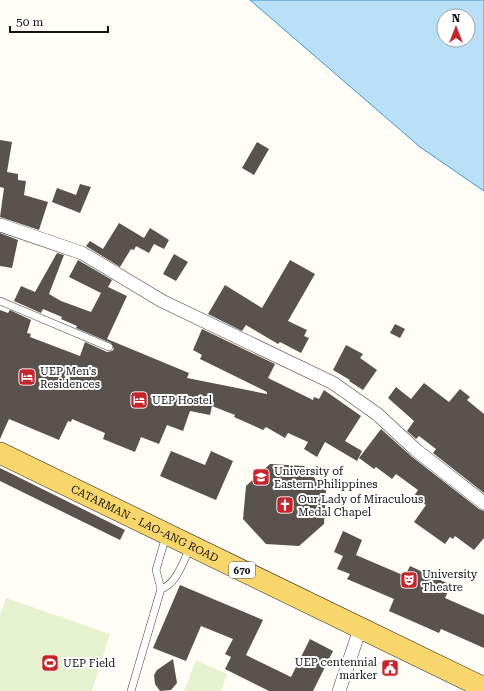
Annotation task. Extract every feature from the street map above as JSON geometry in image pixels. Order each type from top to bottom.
[{"type":"main road","name":"CATARMAN - LAO-ANG ROAD","points":[[0,453],[191,545],[360,630],[484,688]]},
{"type":"street","points":[[0,225],[11,227],[82,253],[162,301],[333,383],[376,414],[416,450],[484,503]]},
{"type":"street","points":[[339,691],[360,630]]},
{"type":"lane","points":[[0,301],[108,347]]},
{"type":"lane","points":[[131,691],[161,589],[156,570],[166,534]]},
{"type":"lane","points":[[161,589],[168,587],[175,577],[191,545]]},
{"type":"green space","name":"UEP Field","points":[[6,598],[110,634],[92,691],[0,691],[0,615]]},
{"type":"green space","points":[[196,660],[227,674],[221,691],[184,691]]},
{"type":"water","points":[[250,0],[484,0],[484,191],[420,147]]},
{"type":"building","points":[[0,140],[12,142],[7,172],[18,174],[18,180],[26,181],[24,195],[48,202],[39,230],[0,217],[4,188],[0,187]]},
{"type":"building","points":[[257,142],[269,149],[254,175],[242,168]]},
{"type":"building","points":[[80,184],[91,187],[80,213],[52,202],[57,188],[76,195]]},
{"type":"building","points":[[119,223],[144,238],[150,228],[169,240],[164,249],[154,244],[149,253],[136,246],[134,250],[131,249],[120,267],[86,246],[90,241],[103,249]]},
{"type":"building","points":[[0,233],[18,240],[12,268],[0,266]]},
{"type":"building","points":[[57,253],[64,255],[49,294],[61,301],[91,312],[101,293],[69,277],[78,260],[112,280],[108,287],[127,296],[107,339],[189,373],[187,378],[267,394],[267,392],[200,359],[202,355],[193,350],[202,329],[275,364],[268,378],[313,400],[314,397],[319,399],[324,390],[361,416],[345,441],[362,451],[357,461],[325,442],[317,457],[304,449],[308,442],[288,433],[285,438],[266,427],[263,430],[234,417],[235,415],[212,406],[210,415],[190,411],[183,431],[167,425],[159,444],[141,437],[135,452],[103,439],[105,433],[72,419],[71,422],[68,421],[59,440],[9,419],[0,439],[0,310],[8,313],[10,310],[31,320],[27,333],[31,334],[30,337],[80,356],[85,342],[107,352],[114,349],[111,343],[76,328],[77,326],[61,319],[62,317],[43,309],[41,313],[14,301],[21,286],[35,292]]},
{"type":"building","points":[[174,254],[188,262],[176,281],[163,274]]},
{"type":"building","points":[[290,260],[315,274],[288,321],[307,330],[304,336],[309,338],[301,353],[280,342],[278,344],[246,325],[242,331],[208,314],[225,285],[262,308]]},
{"type":"building","points":[[395,324],[405,329],[400,338],[390,333]]},
{"type":"building","points":[[346,345],[363,354],[360,358],[377,370],[363,390],[333,370]]},
{"type":"building","points":[[424,383],[449,402],[460,389],[470,397],[467,400],[484,414],[484,493],[433,453],[436,449],[419,436],[416,439],[407,431],[414,421],[388,398],[396,387],[411,399]]},
{"type":"building","points":[[381,429],[411,456],[479,509],[484,511],[484,538],[474,550],[455,536],[453,539],[450,537],[445,544],[414,522],[426,505],[414,496],[418,490],[396,474],[392,479],[376,467],[374,469],[359,458]]},
{"type":"building","points":[[171,451],[205,465],[211,451],[233,461],[216,500],[160,476]]},
{"type":"building","name":"Our Lady of Miraculous Medal Chapel","points":[[270,464],[304,466],[326,491],[324,524],[299,546],[266,544],[243,519],[246,486]]},
{"type":"building","points":[[0,468],[125,530],[120,540],[0,481]]},
{"type":"building","points":[[343,531],[362,540],[356,555],[405,576],[410,566],[451,585],[445,598],[484,615],[484,648],[441,629],[439,633],[389,611],[394,599],[347,579],[350,574],[337,569],[343,556],[334,552]]},
{"type":"building","points":[[180,585],[263,620],[246,655],[291,677],[310,639],[333,651],[313,691],[269,691],[225,669],[231,657],[225,654],[233,639],[201,626],[186,661],[153,648]]},
{"type":"building","points":[[173,659],[177,683],[171,690],[160,691],[155,684],[154,675],[157,670]]},
{"type":"place","name":"UEP Men's Residences","points":[[27,377]]},
{"type":"place","name":"UEP Hostel","points":[[139,400]]},
{"type":"place","name":"University of Eastern Philippines","points":[[261,477]]},
{"type":"place","name":"Our Lady of Miraculous Medal Chapel","points":[[285,505]]},
{"type":"place","name":"University Theatre","points":[[409,580]]},
{"type":"place","name":"UEP Field","points":[[50,663]]},
{"type":"place","name":"UEP centennial marker","points":[[390,668]]}]
